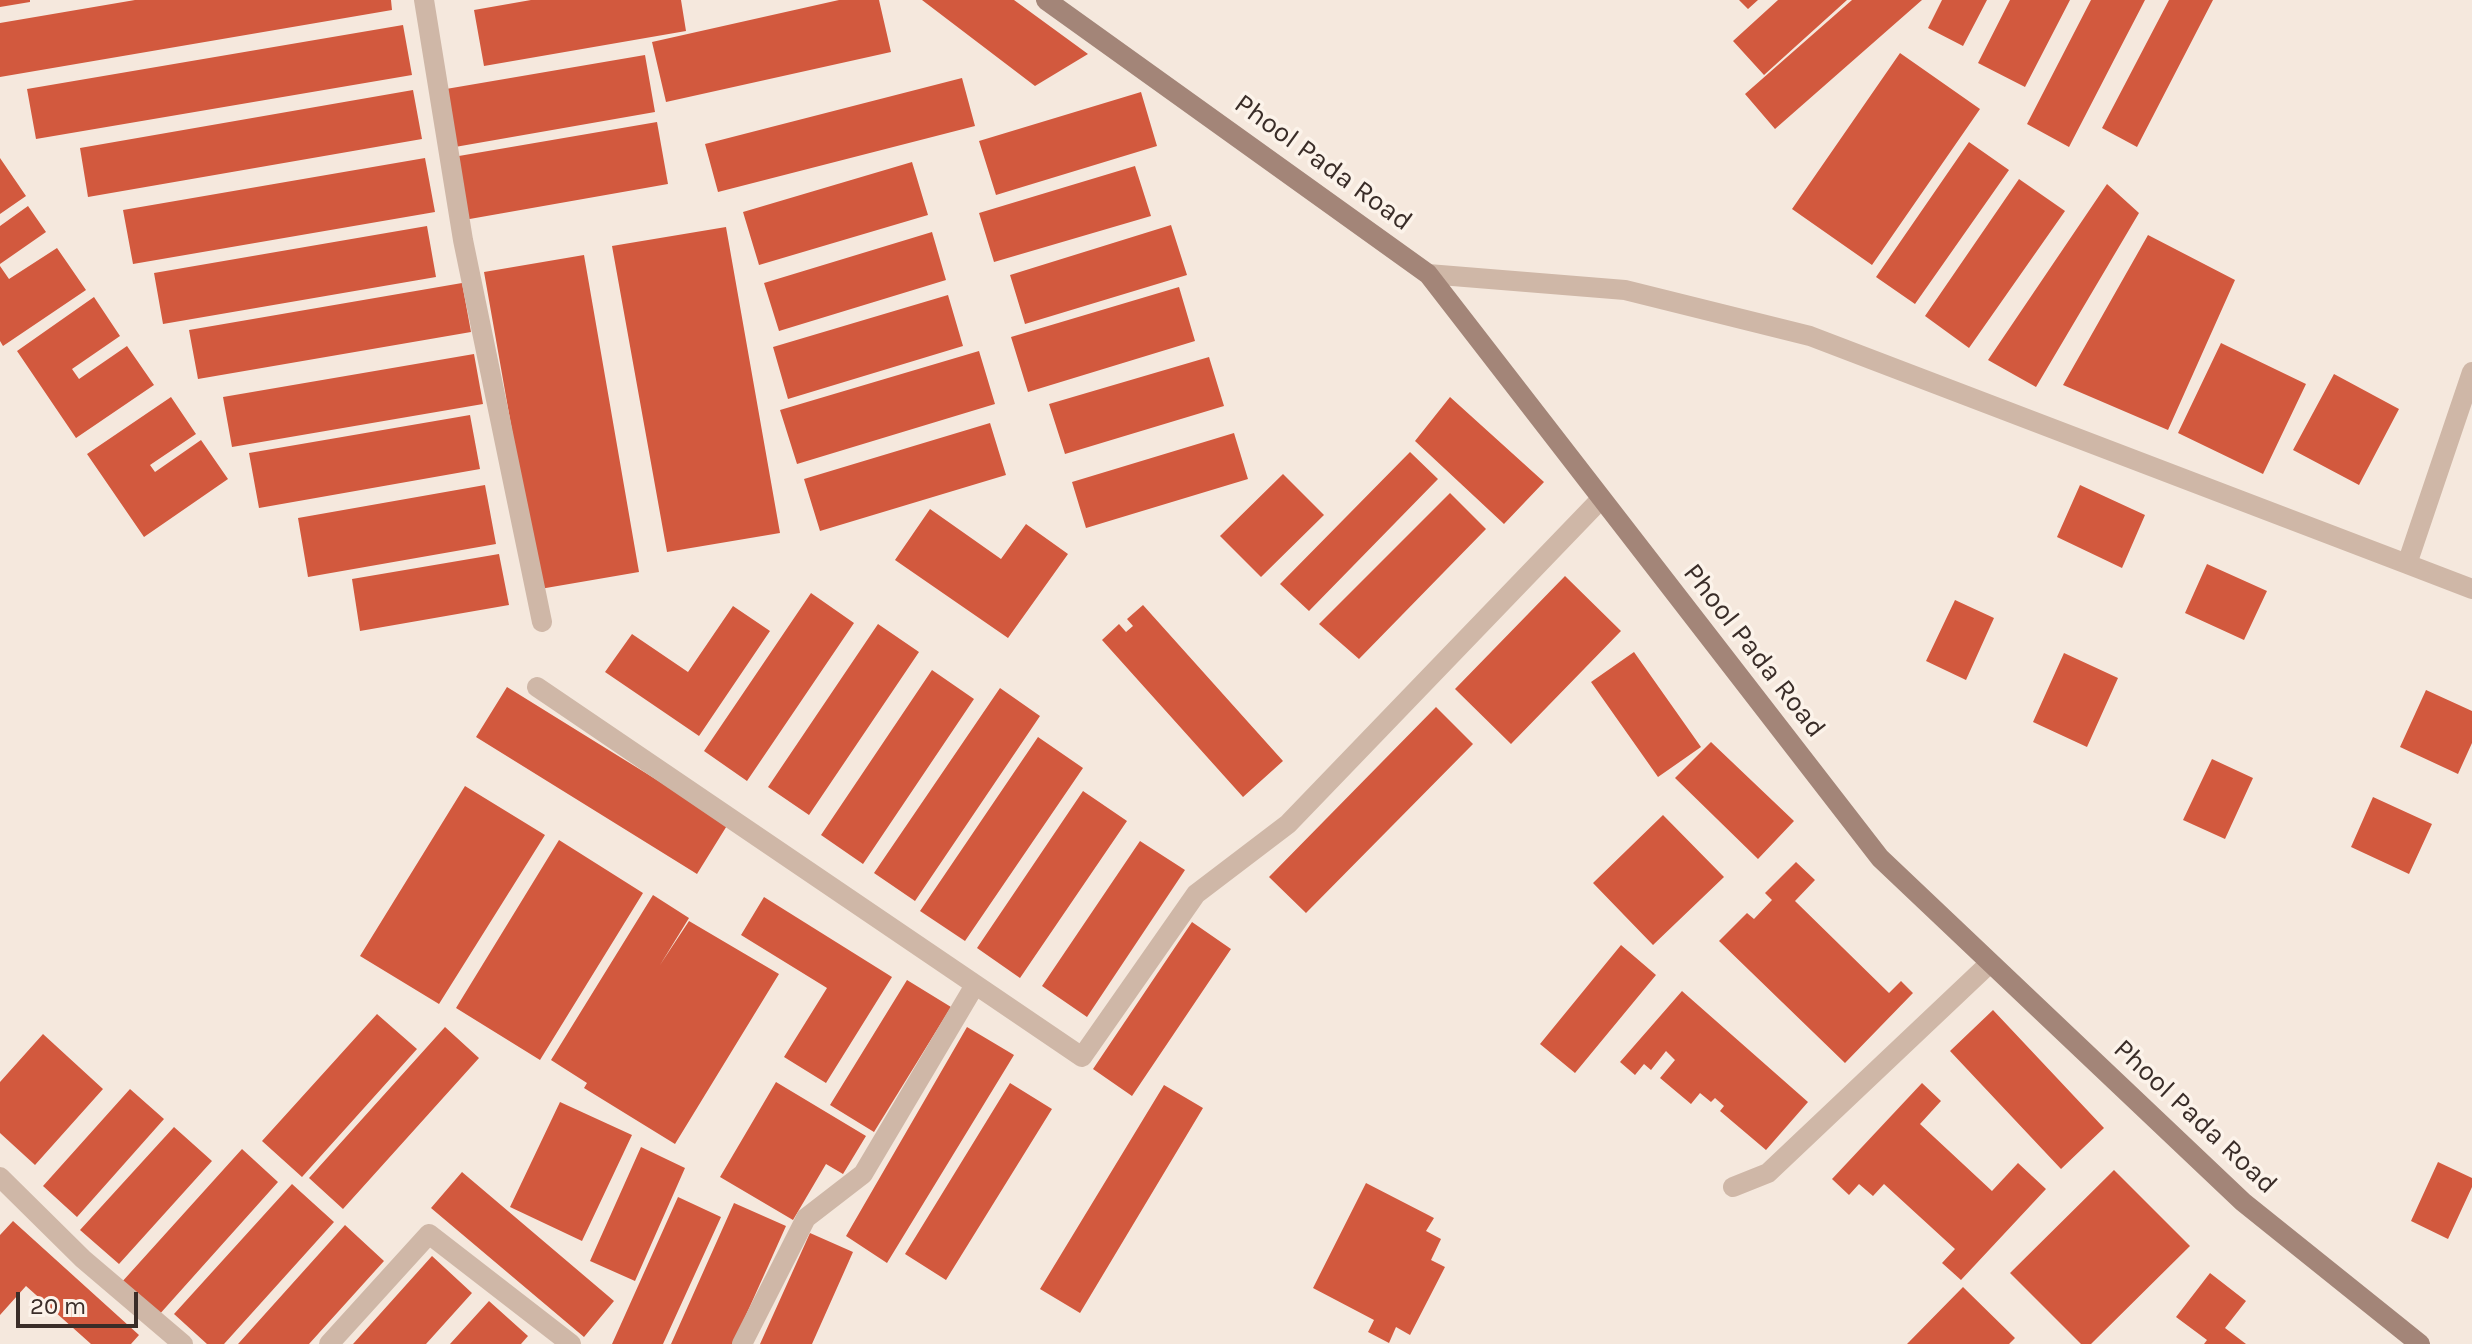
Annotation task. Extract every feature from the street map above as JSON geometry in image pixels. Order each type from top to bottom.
[{"type":"street","points":[[424,0],[463,240],[542,622]]},
{"type":"street","name":"Phool Pada Road","points":[[1046,0],[1428,274],[1880,858],[2243,1202],[2420,1344]]},
{"type":"street","points":[[1428,274],[1625,290],[1810,336],[2472,589]]},
{"type":"street","points":[[2407,564],[2472,372]]},
{"type":"street","points":[[537,687],[1082,1057],[1196,894],[1288,824],[1601,499]]},
{"type":"street","points":[[1733,1187],[1768,1173],[1990,963]]},
{"type":"street","points":[[742,1344],[806,1218],[863,1174],[975,985]]},
{"type":"street","points":[[0,1177],[83,1259],[183,1344]]},
{"type":"street","points":[[329,1344],[429,1234],[571,1344]]},
{"type":"building","points":[[0,0],[30,0],[30,2],[0,7]]},
{"type":"building","points":[[135,0],[391,0],[392,10],[0,77],[0,23]]},
{"type":"building","points":[[531,0],[681,0],[686,31],[484,66],[474,10]]},
{"type":"building","points":[[839,0],[879,0],[891,52],[666,102],[652,42]]},
{"type":"building","points":[[922,0],[1014,0],[1088,54],[1035,86]]},
{"type":"building","points":[[1739,0],[1758,0],[1748,9]]},
{"type":"building","points":[[1778,0],[1847,0],[1764,75],[1733,41]]},
{"type":"building","points":[[1852,0],[1922,0],[1775,129],[1745,94]]},
{"type":"building","points":[[1942,0],[1987,0],[1963,46],[1928,28]]},
{"type":"building","points":[[2010,0],[2070,0],[2025,87],[1978,63]]},
{"type":"building","points":[[2091,0],[2145,0],[2069,147],[2027,124]]},
{"type":"building","points":[[2169,0],[2213,0],[2137,147],[2102,128]]},
{"type":"building","points":[[403,25],[412,75],[36,139],[27,89]]},
{"type":"building","points":[[1900,53],[1980,109],[1872,265],[1792,209]]},
{"type":"building","points":[[645,55],[655,112],[455,147],[446,89]]},
{"type":"building","points":[[962,78],[975,126],[718,192],[705,144]]},
{"type":"building","points":[[413,90],[422,139],[88,197],[80,148]]},
{"type":"building","points":[[1141,92],[1157,146],[996,195],[979,141]]},
{"type":"building","points":[[657,122],[668,184],[464,220],[453,157]]},
{"type":"building","points":[[1969,142],[2009,170],[1915,304],[1876,277]]},
{"type":"building","points":[[0,158],[26,196],[0,214]]},
{"type":"building","points":[[425,158],[435,212],[133,264],[123,210]]},
{"type":"building","points":[[912,162],[928,215],[759,265],[743,212]]},
{"type":"building","points":[[1135,166],[1151,216],[994,262],[979,213]]},
{"type":"building","points":[[2019,179],[2065,211],[1969,348],[1925,316]]},
{"type":"building","points":[[2107,184],[2139,213],[2036,387],[1988,360]]},
{"type":"building","points":[[28,206],[46,232],[0,264],[0,226]]},
{"type":"building","points":[[1171,225],[1187,275],[1025,324],[1010,275]]},
{"type":"building","points":[[427,226],[436,277],[163,324],[154,273]]},
{"type":"building","points":[[726,227],[780,533],[667,552],[612,246]]},
{"type":"building","points":[[932,232],[946,280],[779,331],[764,283]]},
{"type":"building","points":[[2148,235],[2235,280],[2168,430],[2063,385]]},
{"type":"building","points":[[57,248],[86,290],[3,346],[0,341],[0,266],[9,279]]},
{"type":"building","points":[[584,255],[639,572],[540,589],[484,272]]},
{"type":"building","points":[[462,283],[471,332],[198,379],[189,330]]},
{"type":"building","points":[[1179,287],[1195,341],[1028,392],[1011,337]]},
{"type":"building","points":[[948,295],[963,346],[788,399],[773,347]]},
{"type":"building","points":[[94,297],[120,336],[72,369],[79,379],[127,346],[154,385],[76,438],[17,351]]},
{"type":"building","points":[[2221,343],[2306,384],[2263,474],[2178,433]]},
{"type":"building","points":[[979,351],[995,404],[797,464],[780,410]]},
{"type":"building","points":[[474,354],[483,404],[232,447],[223,397]]},
{"type":"building","points":[[1209,357],[1224,406],[1065,454],[1049,404]]},
{"type":"building","points":[[2334,374],[2399,409],[2359,485],[2293,450]]},
{"type":"building","points":[[171,397],[196,434],[150,465],[155,472],[201,440],[228,479],[144,537],[87,454]]},
{"type":"building","points":[[1450,397],[1544,482],[1504,524],[1415,441]]},
{"type":"building","points":[[470,415],[480,469],[259,508],[249,453]]},
{"type":"building","points":[[990,423],[1006,475],[820,531],[804,479]]},
{"type":"building","points":[[1234,433],[1248,479],[1086,528],[1072,482]]},
{"type":"building","points":[[1410,452],[1438,479],[1309,611],[1280,584]]},
{"type":"building","points":[[1283,474],[1324,515],[1261,577],[1220,536]]},
{"type":"building","points":[[485,485],[496,544],[308,577],[298,518]]},
{"type":"building","points":[[2080,485],[2145,515],[2122,568],[2057,537]]},
{"type":"building","points":[[1450,493],[1486,529],[1359,659],[1319,624]]},
{"type":"building","points":[[930,509],[1001,559],[1026,524],[1068,554],[1008,638],[895,560]]},
{"type":"building","points":[[499,554],[509,605],[360,631],[352,579]]},
{"type":"building","points":[[2207,564],[2267,591],[2244,640],[2185,613]]},
{"type":"building","points":[[1565,576],[1621,631],[1511,744],[1455,689]]},
{"type":"building","points":[[811,593],[854,623],[747,781],[704,751]]},
{"type":"building","points":[[1955,600],[1994,618],[1966,680],[1926,661]]},
{"type":"building","points":[[1143,605],[1283,761],[1243,797],[1102,640],[1119,624],[1126,632],[1133,626],[1127,619]]},
{"type":"building","points":[[733,606],[770,631],[699,736],[605,672],[632,634],[688,672]]},
{"type":"building","points":[[878,624],[919,652],[809,815],[768,787]]},
{"type":"building","points":[[1634,652],[1701,747],[1658,777],[1591,682]]},
{"type":"building","points":[[2064,653],[2118,678],[2087,747],[2033,722]]},
{"type":"building","points":[[932,670],[974,699],[863,864],[821,835]]},
{"type":"building","points":[[507,687],[728,824],[697,874],[476,737]]},
{"type":"building","points":[[1000,688],[1040,716],[915,901],[874,873]]},
{"type":"building","points":[[2426,690],[2472,711],[2472,743],[2458,774],[2400,747]]},
{"type":"building","points":[[1436,707],[1473,744],[1306,913],[1269,877]]},
{"type":"building","points":[[1038,737],[1083,768],[965,941],[920,911]]},
{"type":"building","points":[[1711,742],[1794,821],[1758,859],[1675,778]]},
{"type":"building","points":[[2212,759],[2253,778],[2225,839],[2183,820]]},
{"type":"building","points":[[465,786],[545,835],[439,1004],[360,956]]},
{"type":"building","points":[[1083,791],[1127,821],[1020,978],[977,948]]},
{"type":"building","points":[[2373,797],[2432,824],[2409,874],[2351,847]]},
{"type":"building","points":[[1663,815],[1724,877],[1653,945],[1593,883]]},
{"type":"building","points":[[559,840],[643,893],[540,1060],[456,1008]]},
{"type":"building","points":[[1140,841],[1185,870],[1087,1017],[1042,986]]},
{"type":"building","points":[[1796,862],[1815,880],[1795,901],[1889,993],[1901,981],[1913,993],[1845,1063],[1719,941],[1747,913],[1754,919],[1772,900],[1765,893]]},
{"type":"building","points":[[653,895],[689,918],[660,965],[689,921],[779,974],[675,1144],[584,1088],[587,1083],[551,1060]]},
{"type":"building","points":[[764,897],[892,977],[826,1083],[784,1057],[827,988],[741,935]]},
{"type":"building","points":[[1192,922],[1231,949],[1132,1096],[1093,1069]]},
{"type":"building","points":[[1621,945],[1656,975],[1575,1073],[1540,1044]]},
{"type":"building","points":[[907,980],[951,1007],[874,1132],[830,1105]]},
{"type":"building","points":[[1682,991],[1808,1102],[1766,1150],[1720,1111],[1724,1106],[1715,1098],[1711,1102],[1700,1093],[1691,1104],[1660,1078],[1675,1060],[1666,1051],[1651,1070],[1644,1064],[1635,1075],[1620,1062]]},
{"type":"building","points":[[1993,1010],[2104,1128],[2061,1169],[1950,1051]]},
{"type":"building","points":[[377,1014],[417,1049],[302,1177],[262,1141]]},
{"type":"building","points":[[445,1027],[479,1058],[343,1209],[309,1178]]},
{"type":"building","points":[[967,1027],[1014,1055],[887,1263],[846,1236]]},
{"type":"building","points":[[43,1034],[103,1089],[35,1165],[0,1133],[0,1082]]},
{"type":"building","points":[[776,1082],[866,1136],[843,1174],[826,1164],[793,1220],[720,1177]]},
{"type":"building","points":[[1010,1083],[1052,1109],[946,1280],[905,1254]]},
{"type":"building","points":[[1922,1083],[1941,1101],[1920,1124],[1992,1191],[2018,1163],[2046,1189],[1961,1280],[1942,1263],[1955,1249],[1884,1184],[1873,1196],[1859,1184],[1849,1195],[1832,1179]]},
{"type":"building","points":[[1164,1085],[1203,1108],[1080,1313],[1040,1289]]},
{"type":"building","points":[[130,1089],[164,1119],[77,1217],[43,1186]]},
{"type":"building","points":[[560,1102],[632,1135],[582,1241],[510,1207]]},
{"type":"building","points":[[174,1127],[212,1161],[119,1264],[80,1230]]},
{"type":"building","points":[[641,1147],[685,1168],[635,1281],[590,1261]]},
{"type":"building","points":[[242,1149],[278,1182],[158,1316],[121,1283]]},
{"type":"building","points":[[2438,1162],[2472,1178],[2472,1187],[2448,1239],[2411,1221]]},
{"type":"building","points":[[2114,1170],[2190,1246],[2091,1344],[2081,1344],[2010,1273]]},
{"type":"building","points":[[462,1172],[614,1301],[584,1337],[431,1208]]},
{"type":"building","points":[[1366,1183],[1434,1218],[1426,1231],[1441,1239],[1431,1260],[1445,1267],[1410,1335],[1396,1327],[1389,1343],[1368,1332],[1374,1320],[1313,1288]]},
{"type":"building","points":[[292,1184],[334,1222],[224,1344],[207,1344],[174,1314]]},
{"type":"building","points":[[678,1197],[721,1217],[663,1344],[612,1344]]},
{"type":"building","points":[[734,1203],[786,1226],[733,1344],[671,1344]]},
{"type":"building","points":[[13,1221],[139,1335],[131,1344],[91,1344],[26,1286],[0,1315],[0,1235]]},
{"type":"building","points":[[345,1225],[384,1261],[309,1344],[238,1344]]},
{"type":"building","points":[[810,1233],[853,1252],[812,1344],[760,1344]]},
{"type":"building","points":[[432,1256],[472,1293],[426,1344],[353,1344]]},
{"type":"building","points":[[2210,1273],[2246,1301],[2225,1328],[2246,1344],[2204,1344],[2207,1340],[2176,1317]]},
{"type":"building","points":[[1963,1287],[2015,1338],[2009,1344],[1907,1344]]},
{"type":"building","points":[[489,1301],[528,1336],[521,1344],[450,1344]]}]
